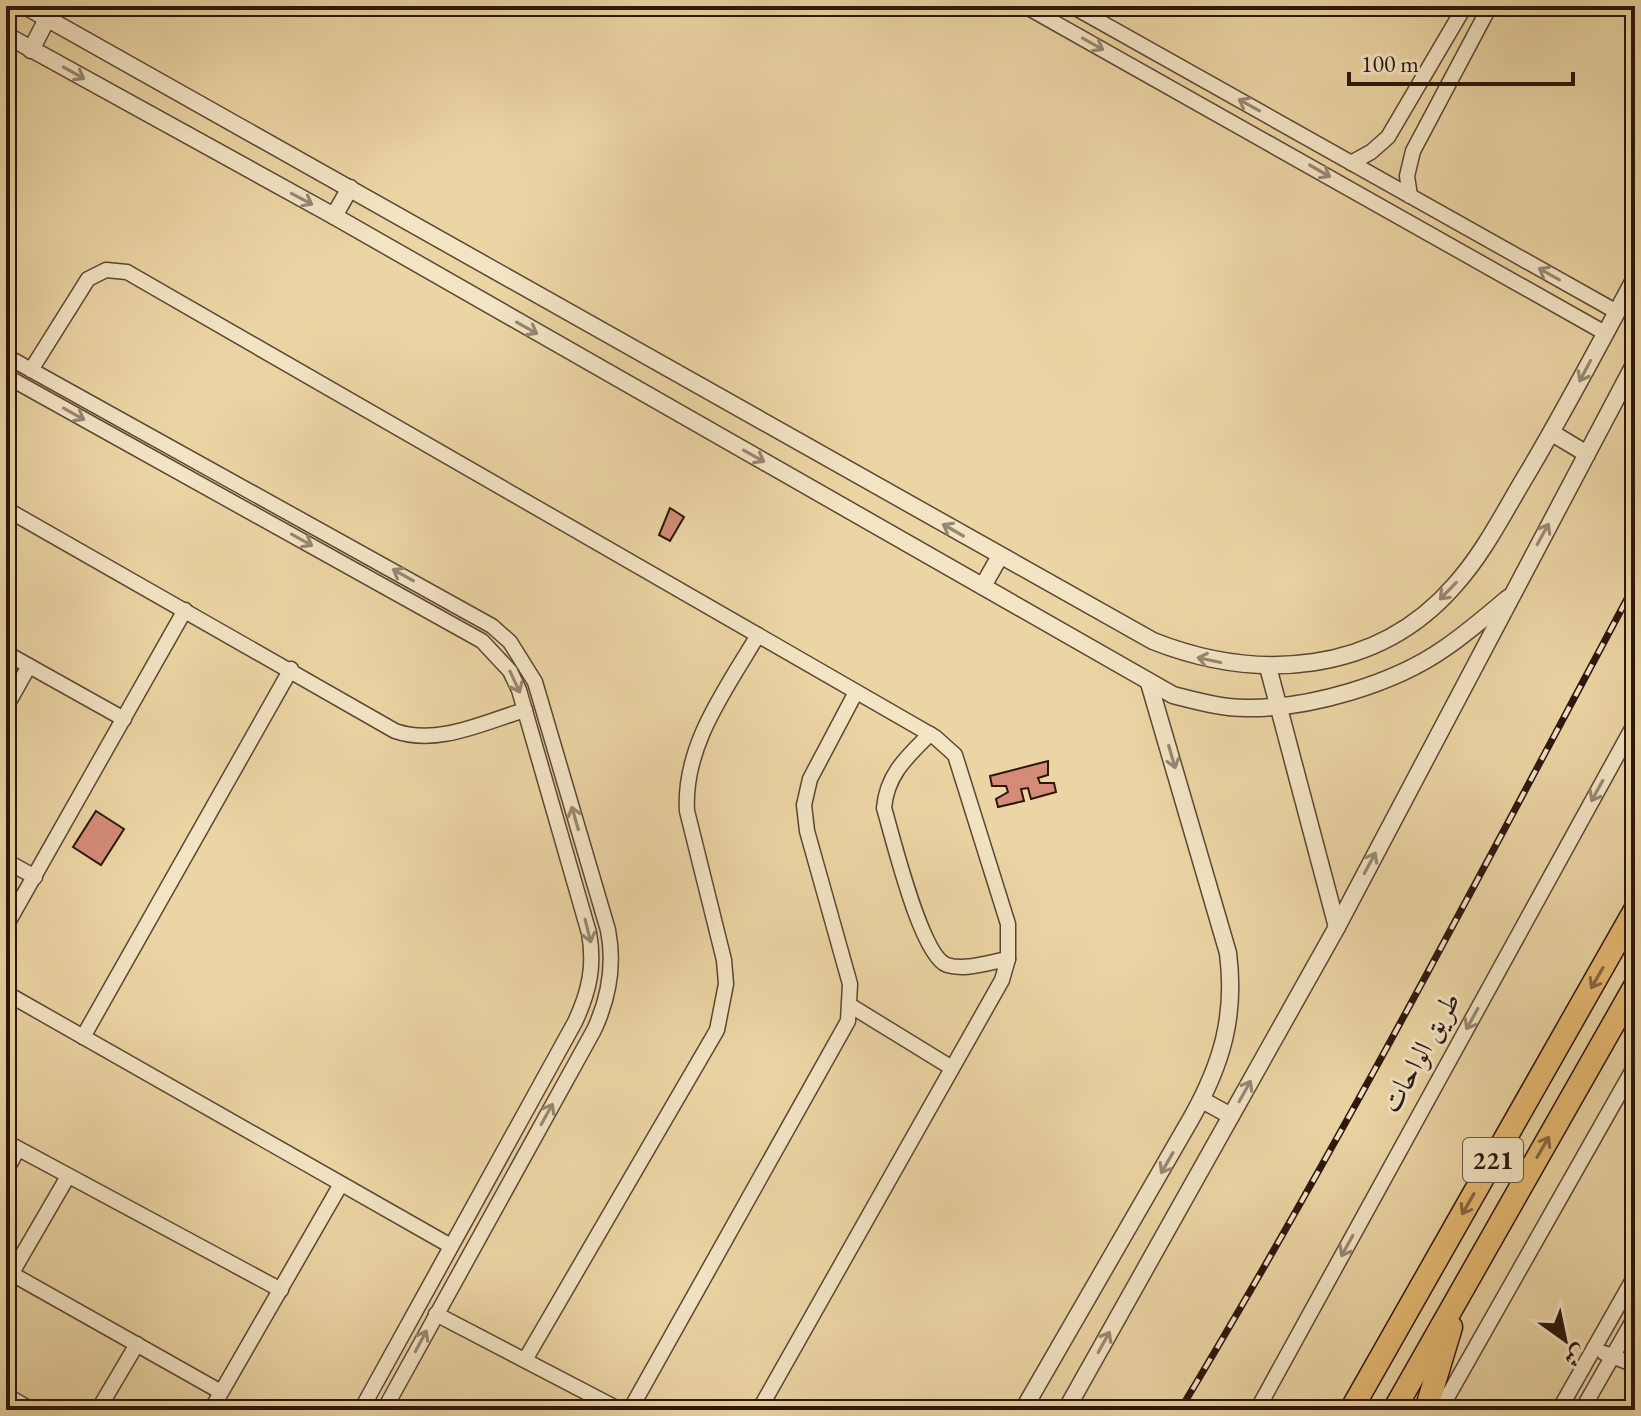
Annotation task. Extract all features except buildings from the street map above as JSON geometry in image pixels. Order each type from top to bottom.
[{"type":"highway","name":"221","points":[[1351,1410],[1635,910]]},
{"type":"highway","name":"221","points":[[1394,1410],[1635,986]]},
{"type":"highway","points":[[1426,1410],[1462,1290]]},
{"type":"street","points":[[25,6],[1153,641],[1191,656],[1231,665],[1268,667],[1305,664],[1349,653],[1401,629],[1429,610],[1454,586],[1481,550],[1552,433],[1635,278]]},
{"type":"street","points":[[1025,6],[1605,333]]},
{"type":"street","points":[[1072,6],[1617,312]]},
{"type":"street","points":[[1351,163],[1371,152],[1388,137],[1465,6]]},
{"type":"street","points":[[1410,196],[1407,176],[1413,151],[1490,6]]},
{"type":"street","points":[[31,50],[47,19]]},
{"type":"street","points":[[6,35],[334,216],[1173,695],[1206,704],[1246,708],[1344,693],[1396,676],[1444,649],[1508,598]]},
{"type":"street","points":[[1273,144],[1283,125]]},
{"type":"street","points":[[334,216],[350,188]]},
{"type":"street","points":[[31,370],[88,279],[106,270],[127,272],[946,745],[961,767],[1008,924],[1008,959],[1002,980],[759,1410]]},
{"type":"street","points":[[6,356],[492,626],[525,661],[535,682],[610,941],[608,994],[594,1030],[385,1410]]},
{"type":"street","points":[[1066,1410],[1337,927],[1508,598],[1635,363]]},
{"type":"street","points":[[6,376],[482,641],[510,671],[525,710],[589,933],[592,973],[575,1022],[449,1245],[361,1410]]},
{"type":"street","points":[[1552,433],[1587,454]]},
{"type":"street","points":[[161,462],[169,446]]},
{"type":"street","points":[[6,509],[406,734],[440,735],[525,710]]},
{"type":"street","points":[[983,586],[1000,556]]},
{"type":"street","points":[[426,609],[435,593]]},
{"type":"street","points":[[6,926],[185,610]]},
{"type":"street","points":[[525,1360],[717,1030],[726,984],[724,960],[687,811],[686,791],[689,771],[708,720],[758,635]]},
{"type":"street","points":[[6,653],[124,719]]},
{"type":"street","points":[[6,707],[29,666]]},
{"type":"street","points":[[1268,667],[1337,927]]},
{"type":"street","points":[[83,1037],[291,669]]},
{"type":"street","points":[[1023,1410],[1202,1100],[1224,1048],[1231,980],[1218,920],[1149,683]]},
{"type":"street","points":[[630,1410],[843,1035],[851,1006],[850,984],[807,831],[804,805],[810,779],[856,692]]},
{"type":"street","name":"طريق الواحات","points":[[1257,1410],[1635,723]]},
{"type":"street","points":[[930,734],[898,765],[885,793],[884,808],[925,940],[939,961],[951,967],[1008,959]]},
{"type":"street","points":[[567,859],[586,855]]},
{"type":"street","points":[[6,861],[35,877]]},
{"type":"street","points":[[6,993],[449,1245]]},
{"type":"street","points":[[851,1006],[952,1068]]},
{"type":"street","name":"221","points":[[1440,1410],[1635,1066]]},
{"type":"street","points":[[1202,1100],[1231,1116]]},
{"type":"street","points":[[513,1132],[532,1142]]},
{"type":"street","points":[[6,1171],[12,1146],[281,1290]]},
{"type":"street","points":[[67,1178],[9,1278],[137,1344],[221,1392]]},
{"type":"street","points":[[211,1410],[341,1184]]},
{"type":"street","points":[[1559,1410],[1635,1276]]},
{"type":"street","points":[[436,1314],[620,1410]]},
{"type":"street","points":[[1582,1410],[1612,1356],[1629,1341],[1635,1317]]},
{"type":"street","points":[[1604,1331],[1629,1341]]},
{"type":"street","points":[[98,1410],[137,1344]]},
{"type":"street","points":[[1593,1349],[1635,1365]]},
{"type":"street","points":[[6,1395],[32,1410]]},
{"type":"railway","points":[[1180,1410],[1356,1103],[1635,584]]}]
